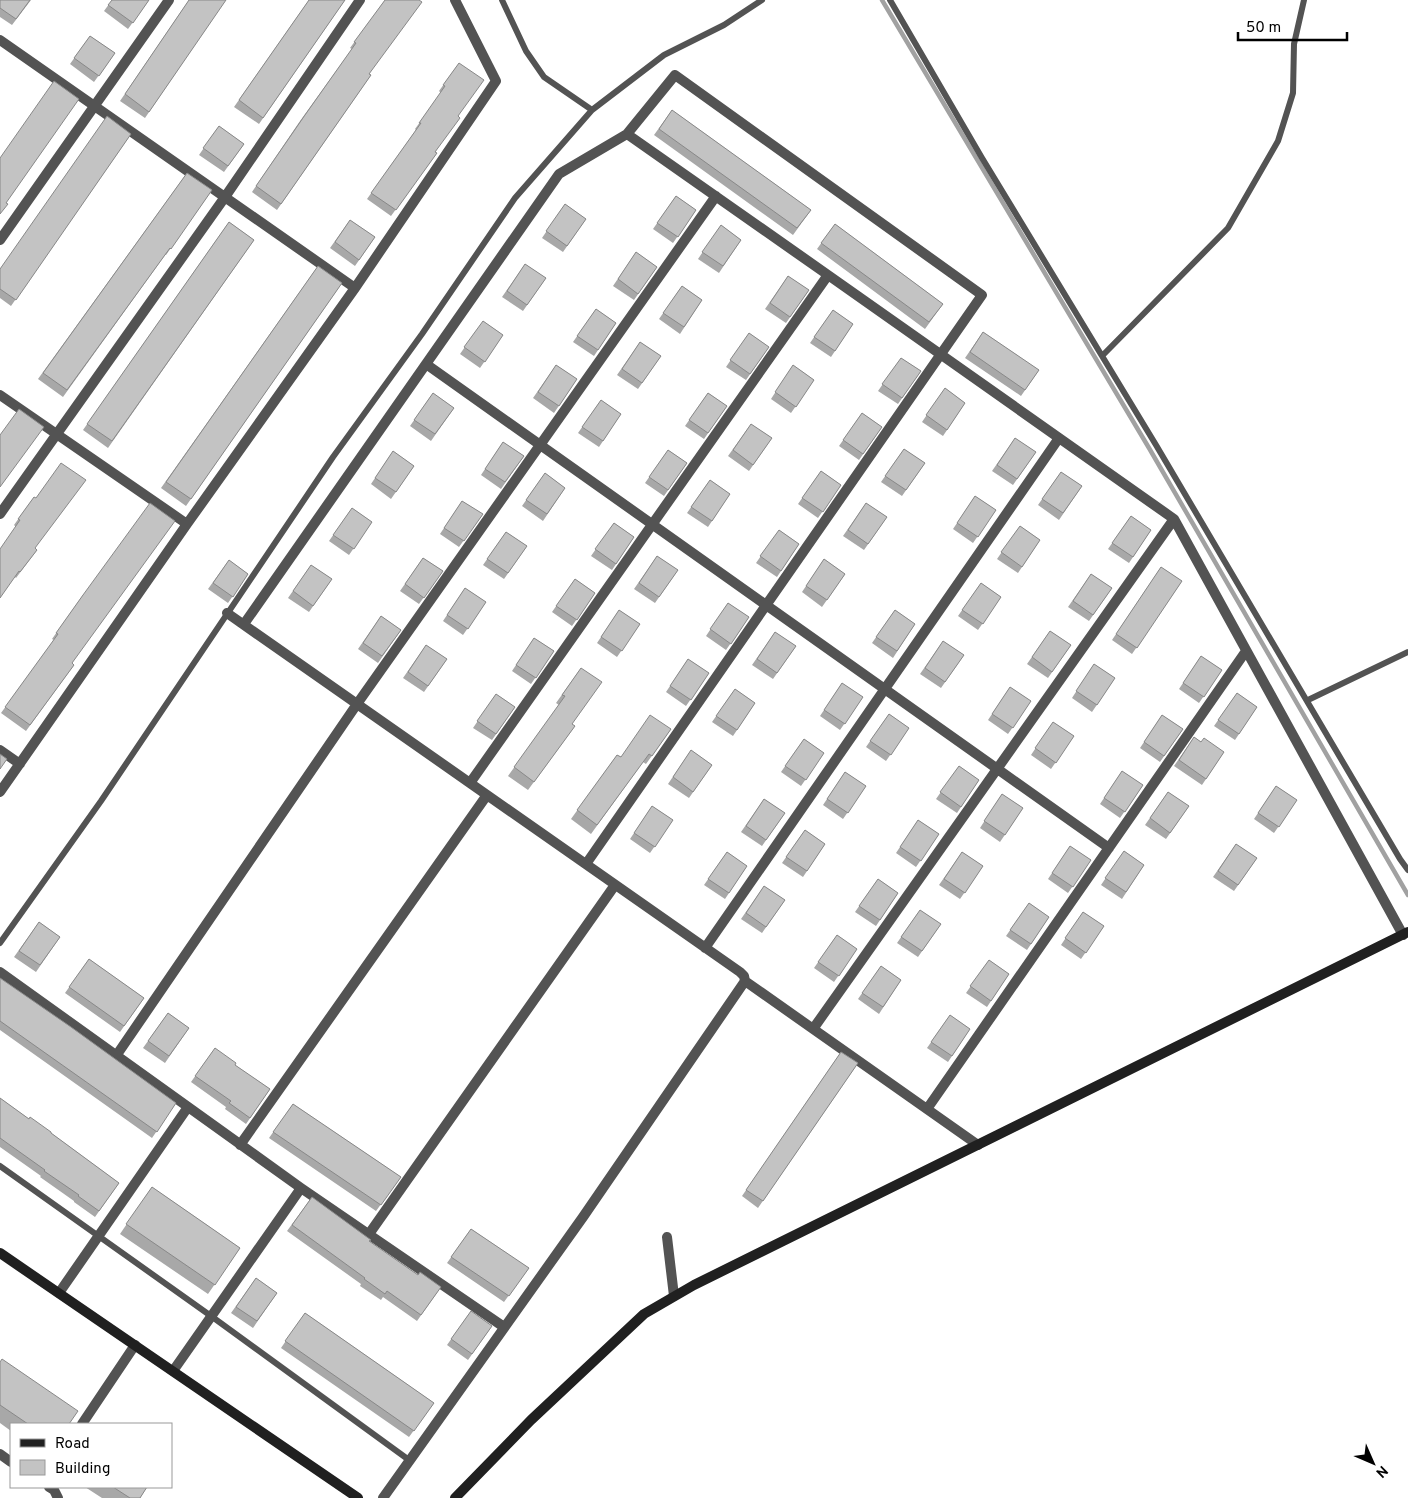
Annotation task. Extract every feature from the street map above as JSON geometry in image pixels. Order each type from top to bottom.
[{"type":"main road","points":[[455,1498],[531,1420],[644,1314],[674,1296],[1405,934]]},
{"type":"main road","points":[[0,1253],[358,1498]]},
{"type":"street","points":[[0,240],[169,0]]},
{"type":"street","points":[[0,514],[225,197],[360,0]]},
{"type":"street","points":[[0,792],[187,524],[356,288],[496,81],[455,0]]},
{"type":"street","points":[[0,40],[356,288]]},
{"type":"street","points":[[244,624],[559,174],[627,134],[675,75],[982,295],[586,864]]},
{"type":"street","points":[[627,134],[1174,519],[1405,934]]},
{"type":"street","points":[[116,1056],[357,704],[716,196]]},
{"type":"street","points":[[470,783],[828,275]]},
{"type":"street","points":[[426,364],[1109,848]]},
{"type":"street","points":[[0,394],[187,524]]},
{"type":"street","points":[[705,948],[1059,438]]},
{"type":"street","points":[[813,1029],[1174,519]]},
{"type":"street","points":[[227,613],[744,976],[745,982],[583,1217],[383,1498]]},
{"type":"street","points":[[927,1109],[1246,651]]},
{"type":"street","points":[[0,750],[20,764]]},
{"type":"street","points":[[240,1144],[487,795]]},
{"type":"street","points":[[369,1234],[615,885]]},
{"type":"street","points":[[0,972],[301,1188],[504,1327]]},
{"type":"street","points":[[745,982],[978,1145]]},
{"type":"street","points":[[59,1293],[188,1108]]},
{"type":"street","points":[[172,1371],[301,1188]]},
{"type":"street","points":[[667,1237],[674,1296]]},
{"type":"street","points":[[83,1423],[134,1345]]},
{"type":"street","points":[[51,1488],[54,1490],[58,1498]]},
{"type":"lane","points":[[502,0],[526,52],[544,77],[592,110]]},
{"type":"lane","points":[[0,943],[79,832],[334,457],[422,334],[515,198],[592,110],[664,55],[724,24],[762,0]]},
{"type":"lane","points":[[890,0],[982,158],[1103,355],[1408,870]]},
{"type":"lane","points":[[1103,355],[1228,228],[1278,141],[1292,93],[1294,44],[1304,0]]},
{"type":"lane","points":[[1308,700],[1408,652]]},
{"type":"lane","points":[[0,1166],[409,1460]]},
{"type":"building","points":[[0,0],[30,0],[16,19],[0,8]]},
{"type":"building","points":[[112,0],[149,0],[133,23],[108,5]]},
{"type":"building","points":[[189,0],[226,0],[149,112],[125,94]]},
{"type":"building","points":[[309,0],[345,0],[263,118],[239,100]]},
{"type":"building","points":[[385,0],[419,0],[422,2],[369,74],[371,75],[281,204],[256,186],[356,43],[354,42]]},
{"type":"building","points":[[90,36],[115,53],[99,76],[74,58]]},
{"type":"building","points":[[459,63],[484,80],[458,116],[460,118],[435,152],[437,153],[396,210],[371,193],[421,123],[419,123]]},
{"type":"building","points":[[54,81],[79,99],[0,214],[0,158]]},
{"type":"building","points":[[672,110],[811,210],[797,228],[659,129]]},
{"type":"building","points":[[107,116],[131,134],[16,300],[0,289],[0,269]]},
{"type":"building","points":[[219,126],[244,144],[228,166],[203,148]]},
{"type":"building","points":[[187,173],[212,190],[67,390],[43,373]]},
{"type":"building","points":[[676,196],[696,210],[678,237],[657,223]]},
{"type":"building","points":[[565,204],[586,219],[567,246],[546,231]]},
{"type":"building","points":[[350,220],[375,237],[359,260],[335,242]]},
{"type":"building","points":[[229,222],[254,240],[112,441],[87,424]]},
{"type":"building","points":[[835,224],[943,304],[929,322],[821,243]]},
{"type":"building","points":[[721,225],[741,240],[723,266],[702,252]]},
{"type":"building","points":[[636,252],[657,267],[638,294],[618,279]]},
{"type":"building","points":[[525,264],[546,278],[527,305],[507,291]]},
{"type":"building","points":[[318,266],[342,283],[191,499],[166,482]]},
{"type":"building","points":[[788,276],[809,290],[790,317],[770,303]]},
{"type":"building","points":[[682,286],[702,300],[684,327],[663,313]]},
{"type":"building","points":[[596,309],[616,323],[598,350],[577,336]]},
{"type":"building","points":[[833,310],[853,324],[835,351],[814,337]]},
{"type":"building","points":[[483,321],[503,335],[485,362],[464,347]]},
{"type":"building","points":[[983,332],[1039,370],[1025,390],[970,352]]},
{"type":"building","points":[[749,333],[769,347],[750,374],[730,360]]},
{"type":"building","points":[[640,342],[661,356],[642,383],[622,369]]},
{"type":"building","points":[[901,358],[921,371],[902,398],[882,384]]},
{"type":"building","points":[[556,365],[577,379],[559,406],[538,392]]},
{"type":"building","points":[[793,365],[814,380],[796,407],[775,392]]},
{"type":"building","points":[[945,388],[965,403],[947,430],[926,415]]},
{"type":"building","points":[[433,393],[454,408],[435,434],[414,420]]},
{"type":"building","points":[[708,393],[727,406],[708,433],[689,420]]},
{"type":"building","points":[[601,400],[621,414],[603,441],[582,427]]},
{"type":"building","points":[[19,409],[44,427],[0,487],[0,435]]},
{"type":"building","points":[[862,413],[882,427],[863,454],[843,440]]},
{"type":"building","points":[[751,424],[772,438],[753,465],[733,450]]},
{"type":"building","points":[[1015,438],[1036,452],[1017,479],[997,465]]},
{"type":"building","points":[[503,442],[524,456],[505,482],[485,469]]},
{"type":"building","points":[[904,449],[925,463],[906,490],[885,476]]},
{"type":"building","points":[[668,450],[687,463],[668,490],[649,477]]},
{"type":"building","points":[[393,451],[414,466],[396,492],[375,478]]},
{"type":"building","points":[[61,463],[86,480],[35,548],[37,550],[0,598],[0,549],[20,520],[18,519]]},
{"type":"building","points":[[821,471],[841,485],[823,512],[802,498]]},
{"type":"building","points":[[1061,472],[1082,486],[1063,513],[1042,499]]},
{"type":"building","points":[[545,473],[565,488],[547,514],[526,500]]},
{"type":"building","points":[[710,480],[730,494],[712,521],[691,507]]},
{"type":"building","points":[[975,496],[996,510],[978,537],[957,523]]},
{"type":"building","points":[[462,501],[483,514],[464,541],[444,528]]},
{"type":"building","points":[[150,503],[175,521],[72,663],[74,665],[30,725],[5,707]]},
{"type":"building","points":[[866,503],[887,517],[868,544],[848,530]]},
{"type":"building","points":[[352,508],[372,522],[354,549],[333,535]]},
{"type":"building","points":[[1131,516],[1151,530],[1133,557],[1112,543]]},
{"type":"building","points":[[614,523],[634,537],[616,564],[595,549]]},
{"type":"building","points":[[1020,526],[1040,540],[1022,567],[1001,552]]},
{"type":"building","points":[[779,530],[799,544],[781,571],[760,556]]},
{"type":"building","points":[[506,532],[527,546],[508,573],[487,559]]},
{"type":"building","points":[[657,556],[678,570],[659,597],[639,583]]},
{"type":"building","points":[[423,558],[443,571],[424,598],[405,584]]},
{"type":"building","points":[[824,559],[845,574],[827,600],[806,586]]},
{"type":"building","points":[[229,560],[248,574],[233,597],[213,583]]},
{"type":"building","points":[[311,565],[332,579],[313,606],[293,591]]},
{"type":"building","points":[[1161,567],[1182,581],[1137,648],[1116,634]]},
{"type":"building","points":[[1091,574],[1112,588],[1093,615],[1073,601]]},
{"type":"building","points":[[575,579],[595,593],[577,620],[556,606]]},
{"type":"building","points":[[981,583],[1001,597],[983,624],[962,610]]},
{"type":"building","points":[[465,588],[486,602],[468,629],[447,615]]},
{"type":"building","points":[[728,603],[749,617],[731,644],[710,629]]},
{"type":"building","points":[[619,610],[640,624],[622,651],[601,637]]},
{"type":"building","points":[[895,610],[915,624],[897,651],[876,637]]},
{"type":"building","points":[[381,616],[401,630],[382,656],[363,643]]},
{"type":"building","points":[[1050,631],[1071,645],[1052,672],[1032,657]]},
{"type":"building","points":[[775,632],[796,646],[777,673],[757,659]]},
{"type":"building","points":[[534,638],[554,651],[536,678],[516,665]]},
{"type":"building","points":[[943,641],[964,655],[945,682],[925,668]]},
{"type":"building","points":[[426,645],[447,659],[428,686],[408,672]]},
{"type":"building","points":[[1201,656],[1222,670],[1204,697],[1183,683]]},
{"type":"building","points":[[688,659],[709,673],[691,700],[670,686]]},
{"type":"building","points":[[1094,664],[1115,678],[1097,705],[1076,691]]},
{"type":"building","points":[[581,668],[602,682],[572,724],[575,726],[534,782],[514,767],[565,696],[562,695]]},
{"type":"building","points":[[842,683],[863,697],[845,724],[824,710]]},
{"type":"building","points":[[1010,687],[1031,701],[1013,728],[992,714]]},
{"type":"building","points":[[735,689],[755,703],[737,730],[716,716]]},
{"type":"building","points":[[1237,693],[1257,707],[1239,734],[1218,720]]},
{"type":"building","points":[[496,694],[515,707],[496,734],[477,721]]},
{"type":"building","points":[[889,714],[909,728],[891,755],[870,741]]},
{"type":"building","points":[[650,715],[671,729],[652,756],[649,754],[597,825],[577,810],[617,755],[621,757]]},
{"type":"building","points":[[1162,715],[1183,729],[1164,756],[1144,742]]},
{"type":"building","points":[[1053,722],[1074,736],[1056,763],[1035,748]]},
{"type":"building","points":[[1194,737],[1201,742],[1204,738],[1224,752],[1206,779],[1179,760]]},
{"type":"building","points":[[804,739],[824,753],[806,780],[785,766]]},
{"type":"building","points":[[691,750],[712,765],[693,792],[673,777]]},
{"type":"building","points":[[0,754],[7,759],[0,769]]},
{"type":"building","points":[[959,766],[979,780],[961,807],[940,792]]},
{"type":"building","points":[[1122,771],[1143,785],[1125,812],[1104,798]]},
{"type":"building","points":[[845,772],[866,786],[848,813],[827,799]]},
{"type":"building","points":[[1276,786],[1297,800],[1279,827],[1258,813]]},
{"type":"building","points":[[1168,792],[1189,806],[1170,833],[1150,818]]},
{"type":"building","points":[[1002,794],[1023,808],[1005,835],[984,821]]},
{"type":"building","points":[[764,799],[785,813],[766,840],[746,826]]},
{"type":"building","points":[[652,806],[673,820],[655,847],[634,833]]},
{"type":"building","points":[[918,820],[939,834],[921,861],[900,847]]},
{"type":"building","points":[[805,830],[825,844],[807,871],[786,857]]},
{"type":"building","points":[[1236,844],[1257,858],[1238,885],[1218,871]]},
{"type":"building","points":[[1070,846],[1091,860],[1073,887],[1052,873]]},
{"type":"building","points":[[1124,851],[1144,865],[1126,892],[1105,878]]},
{"type":"building","points":[[727,852],[747,866],[729,893],[708,879]]},
{"type":"building","points":[[962,852],[983,866],[965,893],[944,879]]},
{"type":"building","points":[[878,879],[898,893],[880,920],[859,906]]},
{"type":"building","points":[[764,886],[785,900],[766,927],[746,913]]},
{"type":"building","points":[[1029,903],[1049,917],[1031,944],[1010,930]]},
{"type":"building","points":[[920,910],[941,924],[922,951],[901,937]]},
{"type":"building","points":[[1083,912],[1104,926],[1086,953],[1065,938]]},
{"type":"building","points":[[39,922],[60,937],[40,965],[19,951]]},
{"type":"building","points":[[837,935],[857,949],[839,976],[818,962]]},
{"type":"building","points":[[89,959],[144,998],[124,1026],[69,987]]},
{"type":"building","points":[[989,960],[1009,974],[991,1001],[970,986]]},
{"type":"building","points":[[881,966],[901,980],[883,1007],[862,993]]},
{"type":"building","points":[[0,978],[176,1103],[157,1132],[0,1021]]},
{"type":"building","points":[[168,1013],[189,1028],[169,1056],[148,1041]]},
{"type":"building","points":[[950,1015],[970,1029],[952,1056],[931,1042]]},
{"type":"building","points":[[215,1048],[236,1063],[235,1065],[270,1089],[250,1118],[229,1103],[231,1101],[195,1076]]},
{"type":"building","points":[[841,1052],[858,1063],[763,1201],[746,1190]]},
{"type":"building","points":[[0,1098],[51,1132],[119,1183],[99,1211],[0,1138]]},
{"type":"building","points":[[293,1104],[401,1177],[381,1205],[273,1132]]},
{"type":"building","points":[[152,1187],[240,1248],[215,1285],[126,1224]]},
{"type":"building","points":[[312,1197],[371,1240],[369,1241],[418,1275],[420,1272],[441,1287],[421,1315],[387,1291],[385,1294],[292,1225]]},
{"type":"building","points":[[471,1229],[529,1268],[509,1296],[451,1257]]},
{"type":"building","points":[[256,1278],[277,1293],[257,1321],[236,1307]]},
{"type":"building","points":[[471,1311],[492,1326],[472,1354],[451,1339]]},
{"type":"building","points":[[305,1313],[434,1403],[414,1431],[285,1341]]},
{"type":"building","points":[[2,1359],[78,1411],[70,1423],[27,1423],[0,1405],[0,1362]]},
{"type":"building","points":[[115,1488],[146,1488],[140,1498],[130,1498]]},
{"type":"waterway","points":[[882,0],[1149,448],[1408,895]]}]
